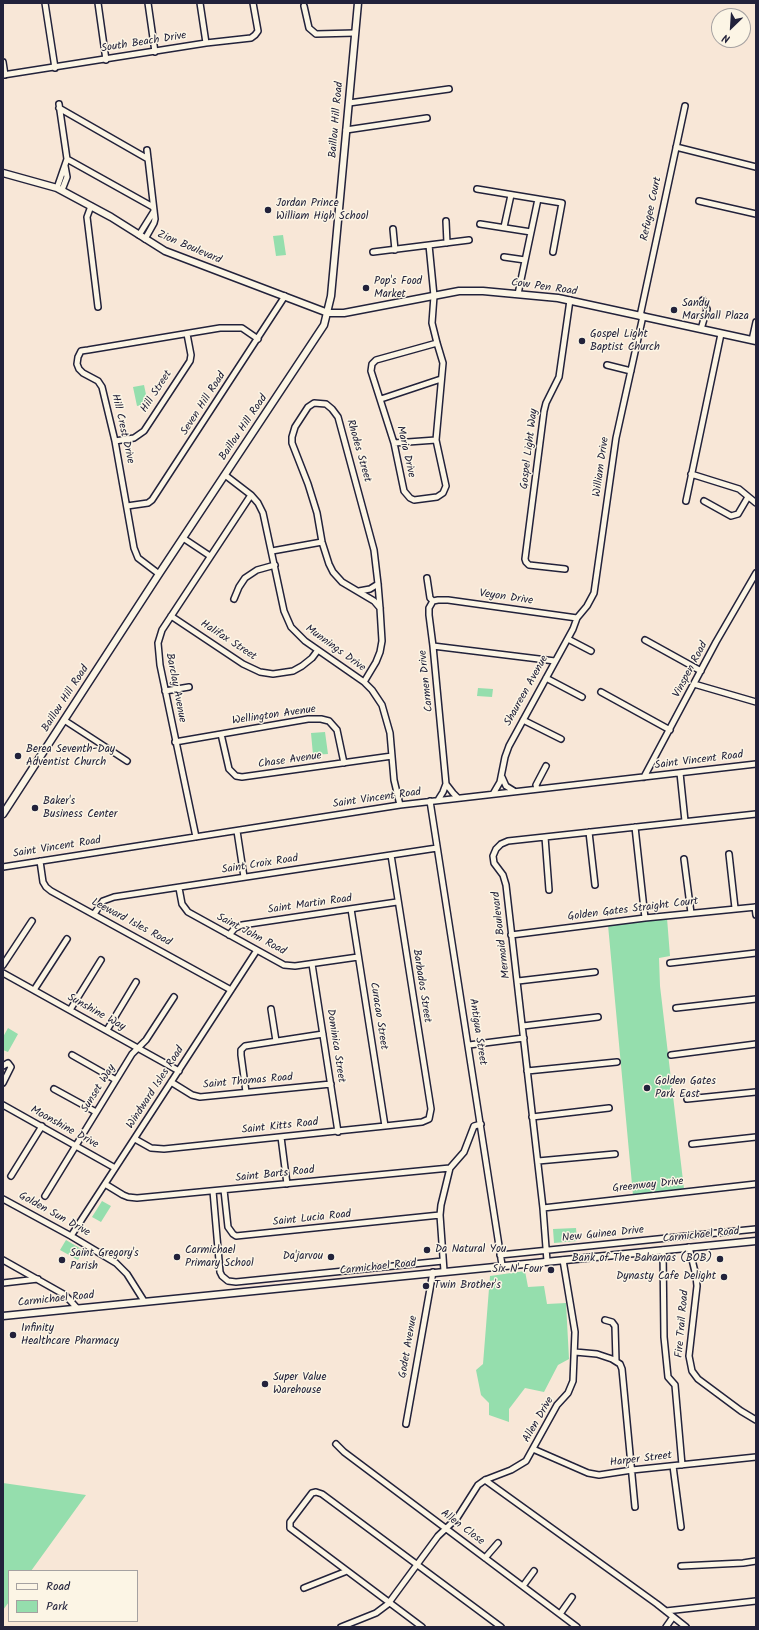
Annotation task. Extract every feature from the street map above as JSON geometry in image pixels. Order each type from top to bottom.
[{"type":"main road","name":"Baillou Hill Road","points":[[3,814],[159,574],[324,325],[328,313],[332,288],[358,3]]},
{"type":"main road","name":"Zion Boulevard","points":[[3,173],[59,189],[177,256],[328,313]]},
{"type":"main road","name":"Cow Pen Road","points":[[328,313],[344,313],[464,291],[518,294],[570,300],[754,340]]},
{"type":"main road","name":"Carmichael Road","points":[[3,1316],[502,1265],[756,1241]]},
{"type":"street","points":[[45,3],[55,68]]},
{"type":"street","points":[[98,3],[106,60]]},
{"type":"street","points":[[148,3],[155,52]]},
{"type":"street","points":[[200,3],[206,43]]},
{"type":"street","name":"South Beach Drive","points":[[4,75],[206,43],[251,38],[258,31],[253,3]]},
{"type":"street","points":[[304,6],[309,28],[316,34],[356,33]]},
{"type":"street","points":[[3,62],[4,75]]},
{"type":"street","points":[[349,103],[449,89]]},
{"type":"street","points":[[59,189],[67,159],[59,106],[148,159]]},
{"type":"street","name":"Refugee Court","points":[[641,316],[684,106]]},
{"type":"street","points":[[346,130],[427,118]]},
{"type":"street","points":[[676,147],[756,167]]},
{"type":"street","points":[[145,239],[154,223],[154,209],[147,150]]},
{"type":"street","points":[[67,159],[154,209]]},
{"type":"street","points":[[477,189],[562,203],[553,252]]},
{"type":"street","points":[[504,227],[511,195]]},
{"type":"street","points":[[518,294],[538,199]]},
{"type":"street","points":[[699,201],[756,214]]},
{"type":"street","points":[[91,206],[87,217],[98,307]]},
{"type":"street","points":[[139,235],[154,209]]},
{"type":"street","points":[[446,221],[447,243]]},
{"type":"street","points":[[480,224],[531,232]]},
{"type":"street","points":[[393,229],[395,250]]},
{"type":"street","points":[[373,252],[469,240]]},
{"type":"street","name":"Maria Drive","points":[[429,245],[434,296],[432,324],[443,363],[436,440],[446,486],[443,493],[437,498],[414,500],[404,491],[394,443],[371,371],[372,364],[376,360],[437,343]]},
{"type":"street","points":[[504,257],[525,260]]},
{"type":"street","name":"Seven Hill Road","points":[[128,506],[148,503],[152,500],[285,296]]},
{"type":"street","name":"Gospel Light Way","points":[[565,569],[529,565],[525,559],[544,411],[546,403],[561,370],[570,300]]},
{"type":"street","points":[[701,329],[706,309],[703,300]]},
{"type":"street","name":"William Drive","points":[[577,618],[589,602],[595,589],[616,438],[631,371],[641,316]]},
{"type":"street","points":[[754,340],[756,322]]},
{"type":"street","name":"Hill Crest Drive","points":[[159,574],[138,558],[134,548],[128,506],[102,387],[98,381],[83,373],[77,364],[78,358],[81,351],[236,327],[242,328],[258,339]]},
{"type":"street","name":"Hill Street","points":[[115,441],[134,438],[144,431],[190,361],[191,355],[187,334]]},
{"type":"street","points":[[686,501],[721,334]]},
{"type":"street","points":[[607,366],[631,371]]},
{"type":"street","points":[[381,399],[441,379]]},
{"type":"street","name":"Rhodes Street","points":[[364,682],[373,668],[380,652],[382,641],[380,608],[378,584],[371,536],[339,420],[330,406],[323,403],[317,403],[311,405],[295,427],[291,439],[292,447],[308,484],[322,542],[333,572],[345,584],[374,601],[380,608]]},
{"type":"street","points":[[394,443],[436,440]]},
{"type":"street","points":[[691,474],[739,489],[756,503]]},
{"type":"street","name":"Munnings Drive","points":[[225,475],[251,495],[258,503],[265,518],[282,603],[288,622],[300,637],[364,682],[375,694],[385,712],[390,733],[394,784],[400,805]]},
{"type":"street","name":"Barclay Avenue","points":[[196,837],[158,659],[158,643],[162,630],[251,495]]},
{"type":"street","points":[[704,501],[731,516],[738,514],[748,497]]},
{"type":"street","points":[[183,538],[210,556]]},
{"type":"street","points":[[272,551],[322,542]]},
{"type":"street","points":[[234,599],[245,578],[257,570],[275,566]]},
{"type":"street","name":"Vinspen Road","points":[[644,777],[756,572]]},
{"type":"street","name":"Carmen Drive","points":[[427,578],[430,598],[433,601],[429,608],[429,615],[434,646],[446,784]]},
{"type":"street","points":[[358,591],[370,590],[378,584]]},
{"type":"street","name":"Veyon Drive","points":[[433,601],[448,600],[577,618]]},
{"type":"street","name":"Halifax Street","points":[[171,616],[243,664],[260,672],[273,674],[292,671],[302,666],[312,658],[318,650]]},
{"type":"street","name":"Shaureen Avenue","points":[[493,794],[498,788],[502,777],[506,753],[568,639],[577,618]]},
{"type":"street","points":[[568,639],[591,650]]},
{"type":"street","points":[[645,640],[701,671]]},
{"type":"street","points":[[434,646],[555,661]]},
{"type":"street","points":[[546,678],[582,697]]},
{"type":"street","points":[[694,684],[756,702]]},
{"type":"street","points":[[165,691],[188,687]]},
{"type":"street","points":[[601,692],[670,730]]},
{"type":"street","name":"Wellington Avenue","points":[[175,742],[308,719],[321,719],[329,721],[337,730],[344,763]]},
{"type":"street","points":[[64,720],[127,761]]},
{"type":"street","points":[[523,720],[561,740]]},
{"type":"street","name":"Chase Avenue","points":[[221,734],[229,769],[233,774],[239,777],[392,756]]},
{"type":"street","name":"Saint Vincent Road","points":[[3,867],[400,805],[756,764]]},
{"type":"street","points":[[536,789],[536,784],[546,766]]},
{"type":"street","points":[[680,773],[685,821]]},
{"type":"street","points":[[502,777],[508,788],[514,791]]},
{"type":"street","points":[[446,784],[452,794],[458,798]]},
{"type":"street","points":[[438,800],[446,784]]},
{"type":"street","name":"Antigua Street","points":[[430,801],[502,1265]]},
{"type":"street","name":"Mermaid Boulevard","points":[[547,1261],[538,1161],[506,885],[503,875],[494,863],[495,852],[499,845],[505,842],[756,814]]},
{"type":"street","points":[[635,827],[645,918]]},
{"type":"street","points":[[237,831],[244,877]]},
{"type":"street","points":[[589,832],[595,885]]},
{"type":"street","points":[[545,837],[550,890]]},
{"type":"street","name":"Saint Croix Road","points":[[94,914],[101,903],[110,898],[437,848]]},
{"type":"street","points":[[729,854],[735,908]]},
{"type":"street","name":"Barbados Street","points":[[391,855],[431,1109],[429,1119]]},
{"type":"street","points":[[684,859],[692,913]]},
{"type":"street","name":"Leeward Isles Road","points":[[40,861],[43,882],[48,889],[231,990]]},
{"type":"street","name":"Saint John Road","points":[[179,888],[182,904],[186,911],[286,966],[312,964],[358,956]]},
{"type":"street","name":"Saint Martin Road","points":[[229,935],[235,928],[242,925],[398,902]]},
{"type":"street","points":[[756,907],[756,915]]},
{"type":"street","name":"Golden Gates Straight Court","points":[[512,935],[645,918],[756,907]]},
{"type":"street","name":"Curacao Street","points":[[351,909],[385,1126]]},
{"type":"street","points":[[3,965],[32,920]]},
{"type":"street","points":[[34,990],[68,939]]},
{"type":"street","name":"Windward Isles Road","points":[[71,1236],[257,950]]},
{"type":"street","points":[[670,963],[756,953]]},
{"type":"street","points":[[70,1010],[101,960]]},
{"type":"street","name":"Dominica Street","points":[[312,964],[338,1132]]},
{"type":"street","points":[[518,981],[594,972]]},
{"type":"street","name":"Sunshine Way","points":[[3,973],[178,1070]]},
{"type":"street","points":[[107,1030],[136,982]]},
{"type":"street","name":"Sunset Way","points":[[45,1196],[132,1054],[146,1040],[174,997]]},
{"type":"street","points":[[676,1008],[756,999]]},
{"type":"street","points":[[271,1009],[276,1040]]},
{"type":"street","points":[[523,1026],[598,1017]]},
{"type":"street","points":[[246,1092],[241,1055],[242,1048],[247,1045],[323,1034]]},
{"type":"street","points":[[469,1045],[524,1038]]},
{"type":"street","points":[[671,1055],[756,1044]]},
{"type":"street","points":[[72,1054],[116,1080]]},
{"type":"street","points":[[527,1071],[617,1062]]},
{"type":"street","points":[[3,1066],[7,1063],[11,1066],[3,1083]]},
{"type":"street","name":"Saint Thomas Road","points":[[171,1082],[196,1096],[331,1084]]},
{"type":"street","points":[[54,1089],[96,1112]]},
{"type":"street","points":[[687,1099],[756,1092]]},
{"type":"street","points":[[3,1112],[5,1106]]},
{"type":"street","name":"Moonshine Drive","points":[[5,1106],[115,1168]]},
{"type":"street","points":[[532,1117],[609,1108]]},
{"type":"street","name":"Saint Kitts Road","points":[[135,1139],[151,1148],[161,1149],[338,1132],[422,1122],[429,1119]]},
{"type":"street","points":[[444,1271],[440,1215],[450,1168],[464,1152],[474,1126],[481,1124]]},
{"type":"street","points":[[11,1176],[42,1126]]},
{"type":"street","points":[[692,1144],[756,1136]]},
{"type":"street","points":[[281,1137],[287,1184]]},
{"type":"street","points":[[538,1161],[615,1154]]},
{"type":"street","name":"Saint Barts Road","points":[[105,1184],[123,1195],[132,1198],[450,1168]]},
{"type":"street","name":"Greenway Drive","points":[[543,1208],[756,1184]]},
{"type":"street","name":"Saint Lucia Road","points":[[224,1190],[228,1227],[236,1236],[440,1215]]},
{"type":"street","points":[[213,1191],[220,1274],[228,1281],[236,1282],[443,1261]]},
{"type":"street","name":"Golden Sun Drive","points":[[3,1198],[116,1263],[127,1274],[144,1301]]},
{"type":"street","name":"New Guinea Drive","points":[[500,1254],[547,1251],[756,1229]]},
{"type":"street","name":"Fire Trail Road","points":[[690,1247],[697,1286],[689,1356],[692,1371],[698,1379],[741,1411],[756,1420]]},
{"type":"street","points":[[663,1250],[664,1337],[668,1377],[675,1386],[682,1465]]},
{"type":"street","points":[[3,1260],[65,1295],[77,1308]]},
{"type":"street","name":"Allen Drive","points":[[341,1627],[349,1626],[380,1611],[389,1602],[438,1536],[456,1518],[475,1489],[485,1480],[526,1461],[557,1405],[571,1388],[573,1381],[575,1332],[563,1260]]},
{"type":"street","name":"Godet Avenue","points":[[406,1424],[432,1272]]},
{"type":"street","points":[[3,1283],[38,1279]]},
{"type":"street","points":[[236,1282],[237,1292]]},
{"type":"street","points":[[605,1320],[612,1322],[615,1326],[616,1361]]},
{"type":"street","points":[[575,1352],[597,1354],[616,1361],[622,1369],[635,1507]]},
{"type":"street","name":"Allen Close","points":[[336,1444],[344,1452],[577,1627]]},
{"type":"street","name":"Harper Street","points":[[533,1449],[594,1475],[756,1457]]},
{"type":"street","points":[[673,1466],[680,1527]]},
{"type":"street","points":[[485,1480],[686,1627]]},
{"type":"street","points":[[422,1627],[290,1528],[290,1522],[314,1492],[322,1494],[501,1627]]},
{"type":"street","points":[[485,1558],[498,1543]]},
{"type":"street","points":[[681,1566],[756,1561]]},
{"type":"street","points":[[304,1588],[347,1571]]},
{"type":"street","points":[[523,1586],[534,1571]]},
{"type":"street","points":[[560,1614],[572,1597]]},
{"type":"street","points":[[666,1611],[756,1601]]},
{"type":"street","points":[[666,1627],[673,1617]]},
{"type":"green space","points":[[283,235],[286,255],[276,256],[273,236]]},
{"type":"green space","points":[[144,385],[148,404],[137,406],[133,387]]},
{"type":"green space","points":[[478,688],[493,689],[492,697],[477,696]]},
{"type":"green space","points":[[325,732],[328,754],[313,755],[311,733]]},
{"type":"green space","name":"Golden Gates Park East","points":[[667,918],[670,956],[659,958],[660,986],[684,1189],[633,1195],[608,925]]},
{"type":"green space","points":[[8,1028],[18,1034],[8,1052],[3,1050],[3,1037]]},
{"type":"green space","points":[[102,1201],[111,1206],[101,1222],[92,1217]]},
{"type":"green space","points":[[576,1228],[577,1241],[554,1243],[553,1229]]},
{"type":"green space","points":[[66,1240],[83,1250],[78,1260],[60,1250]]},
{"type":"green space","points":[[525,1271],[528,1287],[544,1286],[547,1304],[566,1303],[569,1359],[558,1365],[544,1392],[525,1388],[509,1409],[509,1422],[489,1415],[489,1403],[481,1395],[476,1370],[483,1364],[490,1276]]},
{"type":"green space","points":[[3,1483],[86,1495],[32,1570],[8,1570],[8,1603],[3,1610]]},
{"type":"place","name":"Jordan Prince William High School","points":[[268,210]]},
{"type":"place","name":"Pop's Food Market","points":[[366,288]]},
{"type":"place","name":"Sandy Marshall Plaza","points":[[674,310]]},
{"type":"place","name":"Gospel Light Baptist Church","points":[[582,341]]},
{"type":"place","name":"Berea Seventh-Day Adventist Church","points":[[18,756]]},
{"type":"place","name":"Baker's Business Center","points":[[35,808]]},
{"type":"place","name":"Golden Gates Park East","points":[[647,1088]]},
{"type":"place","name":"Da Natural You","points":[[427,1250]]},
{"type":"place","name":"Carmichael Primary School","points":[[177,1257]]},
{"type":"place","name":"Da'jarvou","points":[[331,1257]]},
{"type":"place","name":"Bank of The Bahamas (BOB)","points":[[720,1259]]},
{"type":"place","name":"Saint Gregory's Parish","points":[[62,1260]]},
{"type":"place","name":"Six N' Four","points":[[551,1270]]},
{"type":"place","name":"Dynasty Cafe Delight","points":[[724,1277]]},
{"type":"place","name":"Twin Brother's","points":[[426,1286]]},
{"type":"place","name":"Infinity Healthcare Pharmacy","points":[[13,1335]]},
{"type":"place","name":"Super Value Warehouse","points":[[265,1384]]}]
